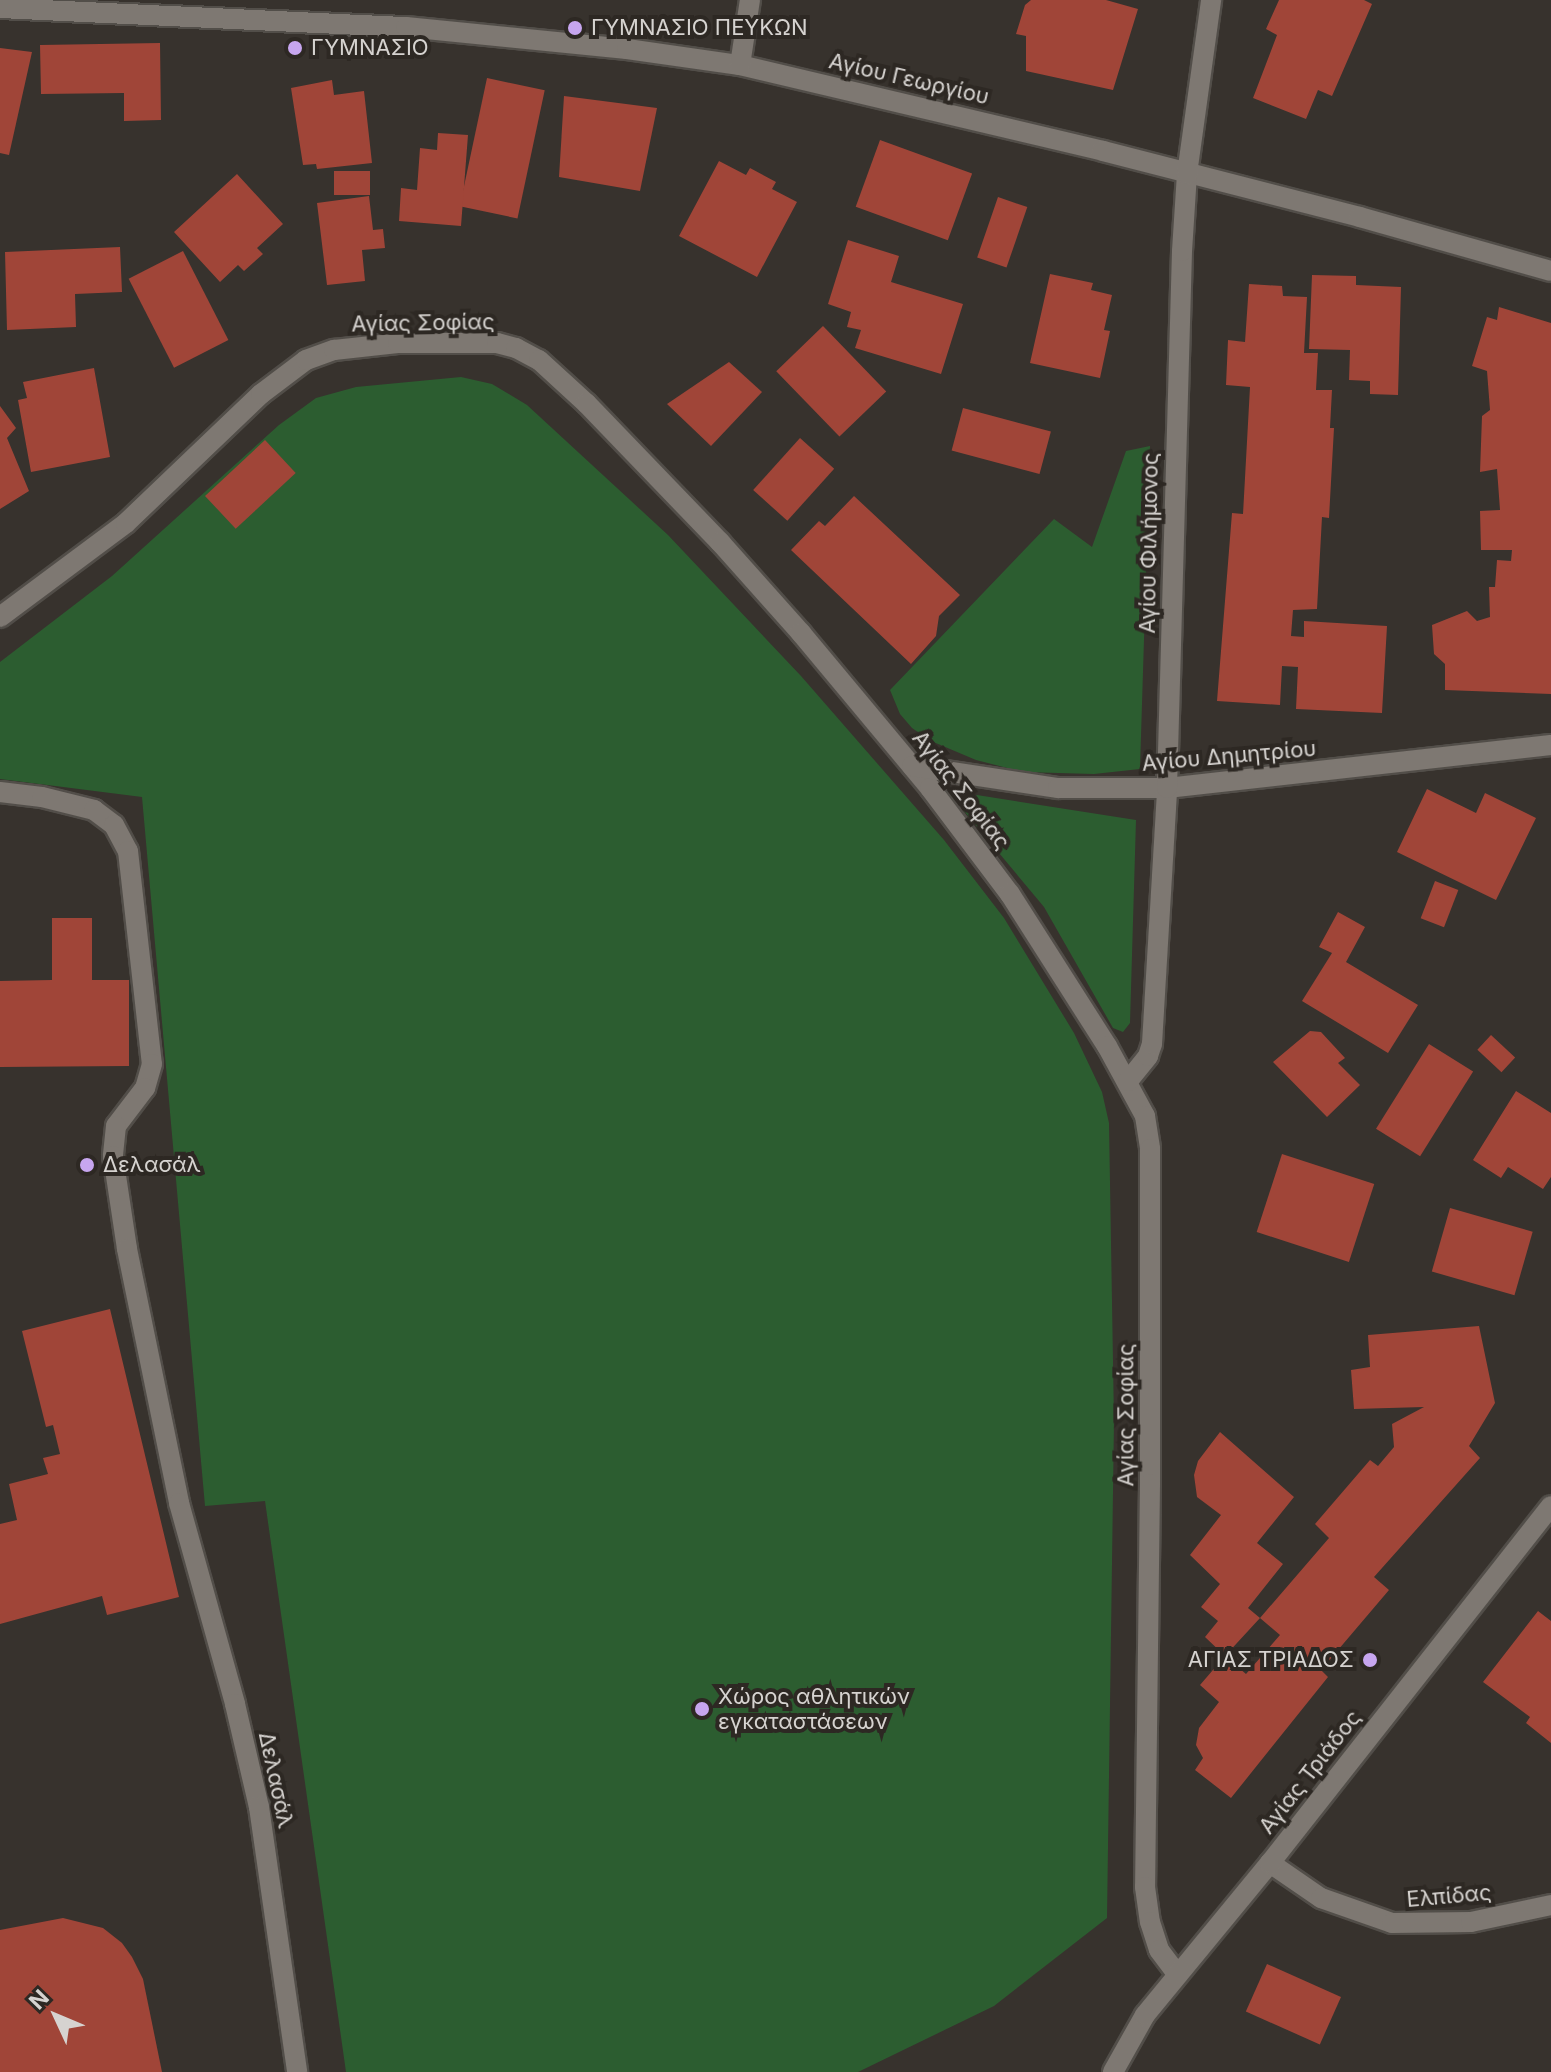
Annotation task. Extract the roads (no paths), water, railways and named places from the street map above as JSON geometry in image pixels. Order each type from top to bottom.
[{"type":"street","points":[[740,65],[750,0]]},
{"type":"street","name":"Αγίου Φιλήμονος","points":[[1128,1081],[1148,1056],[1152,1044],[1167,788],[1178,353],[1187,174],[1211,0]]},
{"type":"street","name":"Αγίου Γεωργίου","points":[[0,8],[192,9],[641,51],[740,65],[928,108],[1360,217],[1551,271]]},
{"type":"street","name":"Αγίας Σοφίας","points":[[0,617],[126,523],[261,394],[306,360],[334,350],[370,345],[497,343],[516,348],[539,360],[620,437],[754,579],[912,766],[1010,894],[1128,1081],[1145,1116],[1150,1149],[1145,1887],[1150,1922],[1159,1950],[1178,1975]]},
{"type":"street","name":"Αγίου Δημητρίου","points":[[912,766],[1058,788],[1167,788],[1551,745]]},
{"type":"street","name":"Δελασάλ","points":[[0,792],[42,797],[94,810],[114,825],[128,851],[152,1064],[145,1088],[116,1126],[113,1156],[127,1249],[179,1503],[254,1785],[297,2072]]},
{"type":"street","name":"Αγίας Τριάδος","points":[[1113,2072],[1145,2015],[1270,1863],[1551,1506]]},
{"type":"street","name":"Ελπίδας","points":[[1270,1863],[1321,1898],[1392,1923],[1471,1922],[1551,1905]]},
{"type":"place","name":"ΓΥΜΝΑΣΙΟ ΠΕΥΚΩΝ","points":[[575,28]]},
{"type":"place","name":"ΓΥΜΝΑΣΙΟ","points":[[295,48]]},
{"type":"place","name":"Δελασάλ","points":[[87,1165]]},
{"type":"place","name":"ΑΓΙΑΣ ΤΡΙΑΔΟΣ","points":[[1370,1660]]},
{"type":"place","name":"Χώρος αθλητικών εγκαταστάσεων","points":[[702,1709]]}]
